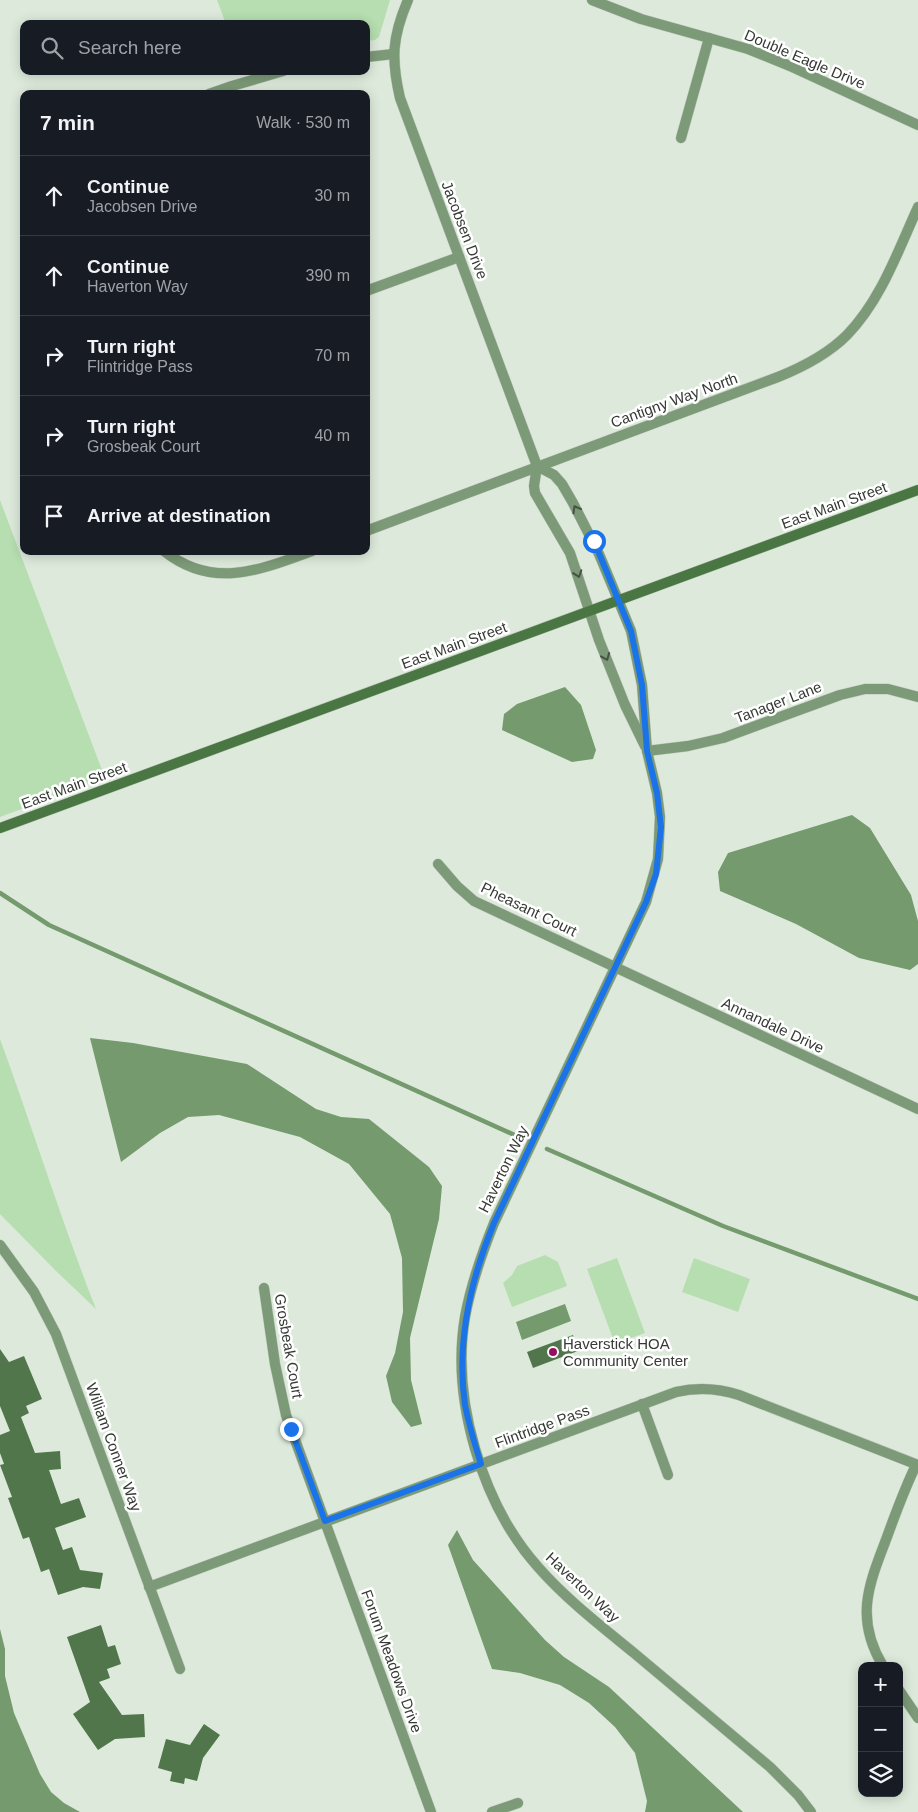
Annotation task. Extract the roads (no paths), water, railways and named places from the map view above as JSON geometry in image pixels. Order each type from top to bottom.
[{"type":"main road","name":"East Main Street","points":[[0,828],[918,490]]},
{"type":"street","name":"Jacobsen Drive","points":[[408,0],[399,20],[395,40],[394,74],[400,98],[537,466],[534,486],[536,493],[570,553],[590,611]]},
{"type":"street","name":"Double Eagle Drive","points":[[592,0],[641,19],[748,49],[790,66],[918,125]]},
{"type":"street","points":[[682,138],[709,38]]},
{"type":"street","points":[[370,57],[394,54]]},
{"type":"street","points":[[220,90],[268,75]]},
{"type":"street","name":"Cantigny Way North","points":[[370,529],[778,377],[809,363],[846,335],[876,296],[918,208]]},
{"type":"street","points":[[370,290],[459,257]]},
{"type":"street","points":[[537,466],[554,475],[562,484],[594,541],[619,600]]},
{"type":"street","points":[[170,555],[184,564],[213,573],[236,574],[250,572],[300,555]]},
{"type":"street","name":"Haverton Way","points":[[619,600],[631,631],[642,685],[647,751],[659,806],[661,827],[656,874],[646,902],[616,968],[494,1223],[474,1276],[463,1335],[463,1376],[466,1405],[481,1464],[500,1510],[522,1546],[538,1567],[584,1611],[770,1766],[812,1812]]},
{"type":"street","name":"Haverton Way","points":[[590,611],[599,640],[625,705],[647,751]]},
{"type":"street","name":"Tanager Lane","points":[[647,751],[688,746],[723,738],[840,695],[865,689],[888,689],[918,697]]},
{"type":"street","name":"Pheasant Court","points":[[438,864],[457,886],[474,901],[616,968]]},
{"type":"street","name":"Annandale Drive","points":[[616,968],[918,1109]]},
{"type":"street","name":"William Conner Way","points":[[0,1246],[34,1292],[56,1334],[180,1669]]},
{"type":"street","name":"Grosbeak Court","points":[[264,1288],[282,1402],[325,1521]]},
{"type":"street","name":"Flintridge Pass","points":[[150,1587],[682,1390],[699,1388],[720,1389],[739,1395],[917,1465]]},
{"type":"street","points":[[642,1404],[668,1475]]},
{"type":"street","points":[[882,1662],[870,1634],[867,1597],[872,1575],[917,1465]]},
{"type":"street","name":"Forum Meadows Drive","points":[[325,1521],[431,1812]]},
{"type":"street","points":[[903,1696],[918,1718]]},
{"type":"street","points":[[492,1812],[518,1803]]},
{"type":"waterway","points":[[0,893],[49,925],[519,1137]]},
{"type":"waterway","points":[[547,1149],[723,1226],[918,1299]]},
{"type":"place","name":"Haverstick HOA Community Center","points":[[553,1352]]}]
